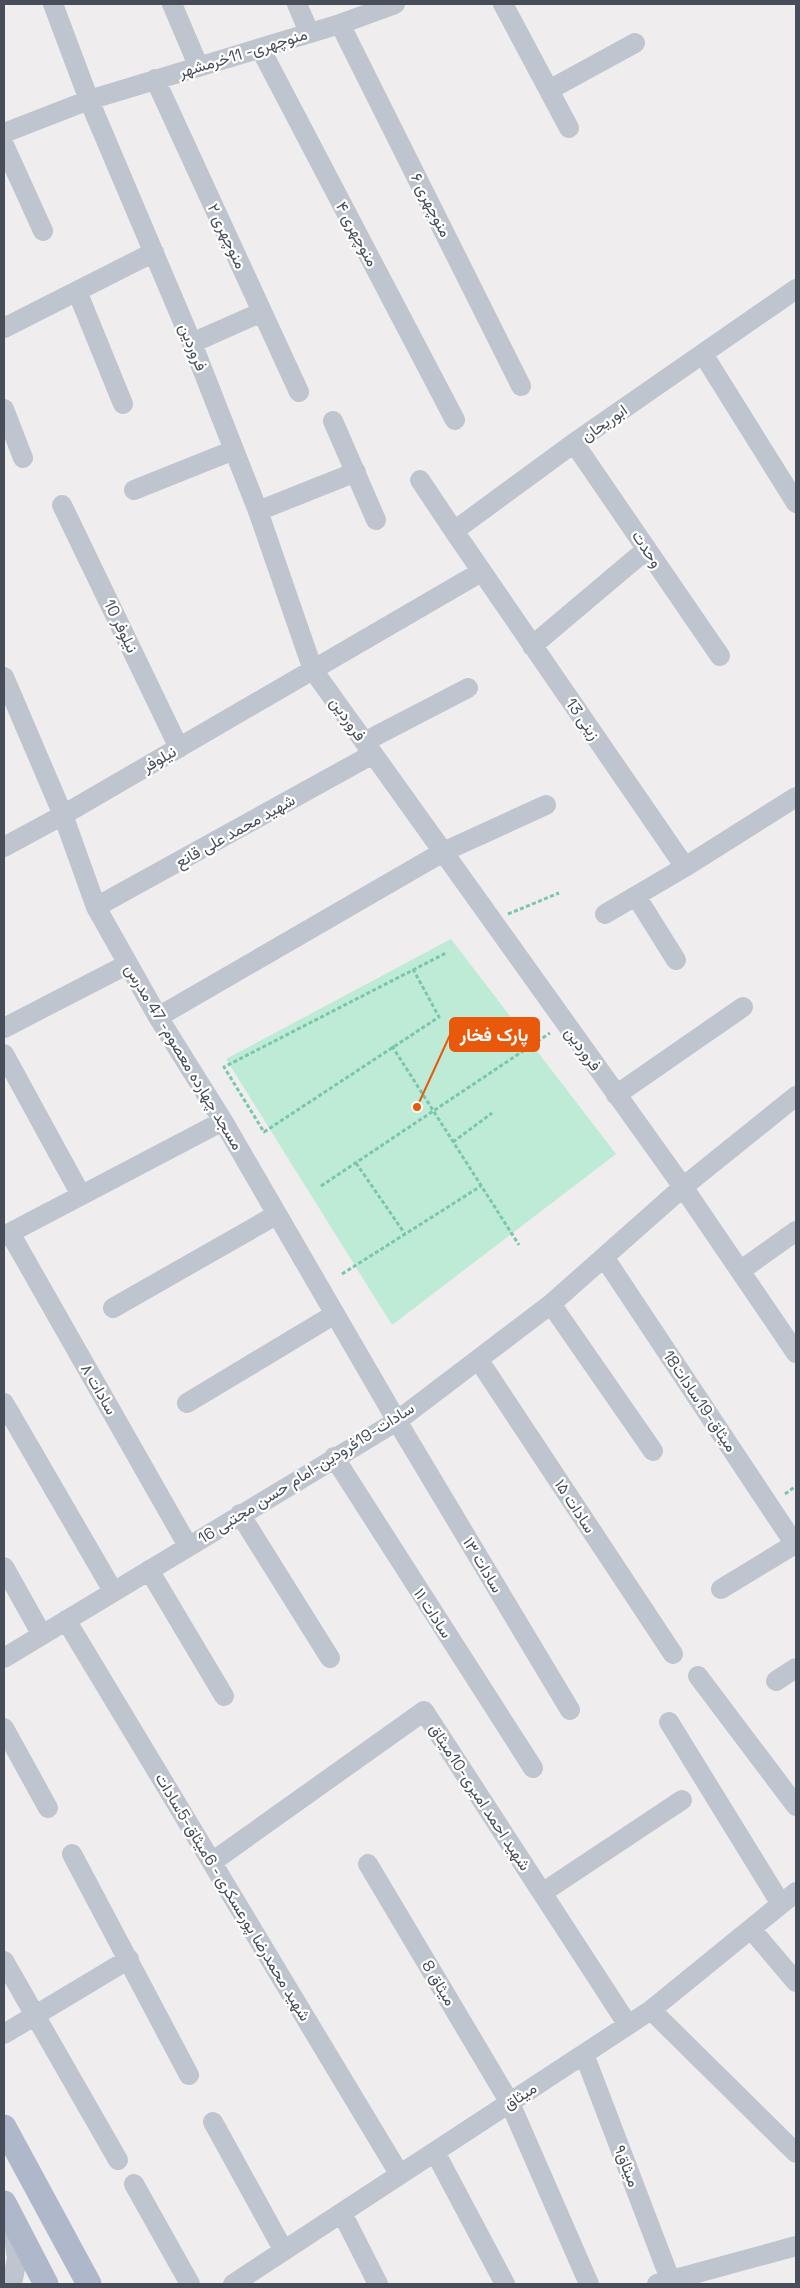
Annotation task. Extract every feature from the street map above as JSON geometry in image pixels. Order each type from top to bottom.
[{"type":"main road","points":[[4,2127],[89,2284]]},
{"type":"main road","points":[[7,2209],[46,2284]]},
{"type":"street","name":"فروردین","points":[[52,4],[192,344],[258,511],[313,670],[682,1187],[796,1353]]},
{"type":"street","points":[[172,4],[198,65]]},
{"type":"street","points":[[297,4],[309,32]]},
{"type":"street","name":"منوچهری- 11خرمشهر","points":[[4,133],[90,100],[198,65],[340,24],[395,4]]},
{"type":"street","points":[[503,4],[569,128]]},
{"type":"street","name":"منوچهری ۶","points":[[340,24],[521,386]]},
{"type":"street","points":[[549,90],[635,43]]},
{"type":"street","name":"منوچهری ۴","points":[[260,48],[455,420]]},
{"type":"street","name":"منوچهری ۲","points":[[155,79],[299,392]]},
{"type":"street","points":[[4,145],[43,232]]},
{"type":"street","points":[[4,328],[154,252]]},
{"type":"street","name":"ابوریحان","points":[[454,531],[574,443],[796,288]]},
{"type":"street","points":[[77,291],[123,404]]},
{"type":"street","points":[[192,344],[262,312]]},
{"type":"street","points":[[703,354],[796,503]]},
{"type":"street","points":[[4,409],[23,458]]},
{"type":"street","points":[[333,421],[376,520]]},
{"type":"street","name":"وحدت","points":[[574,443],[720,656]]},
{"type":"street","points":[[134,490],[234,450]]},
{"type":"street","points":[[258,511],[356,472]]},
{"type":"street","points":[[420,480],[481,572]]},
{"type":"street","name":"نیلوفر 10","points":[[62,505],[179,748]]},
{"type":"street","points":[[532,646],[647,549]]},
{"type":"street","name":"نیلوفر","points":[[4,847],[63,815],[481,572]]},
{"type":"street","name":"زینی 13","points":[[481,572],[685,867]]},
{"type":"street","name":"مسجد چهارده معصوم- 47 مدرس","points":[[4,677],[63,815],[96,908],[158,1017],[223,1121],[397,1420]]},
{"type":"street","name":"شهید محمد علی قانع","points":[[96,908],[468,688]]},
{"type":"street","points":[[605,914],[685,867],[796,797]]},
{"type":"street","points":[[158,1017],[443,852],[546,805]]},
{"type":"street","points":[[636,896],[676,960]]},
{"type":"street","points":[[4,1028],[128,964]]},
{"type":"street","points":[[616,1095],[743,1006]]},
{"type":"street","points":[[4,1054],[82,1195]]},
{"type":"street","name":"سادات-19فرودین-امام حسن مجتبی 16","points":[[4,1658],[397,1420],[551,1304],[682,1187],[796,1096]]},
{"type":"street","points":[[7,1234],[223,1121]]},
{"type":"street","points":[[113,1308],[276,1215]]},
{"type":"street","points":[[740,1271],[796,1231]]},
{"type":"street","name":"سادات ۸","points":[[7,1234],[188,1546]]},
{"type":"street","name":"18میثاق-19سادات","points":[[604,1257],[795,1545]]},
{"type":"street","points":[[551,1304],[653,1451]]},
{"type":"street","points":[[187,1403],[335,1314]]},
{"type":"street","name":"سادات ۱۵","points":[[478,1359],[673,1654]]},
{"type":"street","points":[[4,1403],[113,1591]]},
{"type":"street","name":"سادات ۱۳","points":[[397,1420],[570,1710]]},
{"type":"street","name":"سادات ۱۱","points":[[334,1457],[533,1768]]},
{"type":"street","points":[[240,1514],[330,1658]]},
{"type":"street","points":[[721,1589],[795,1545]]},
{"type":"street","points":[[4,1567],[42,1635]]},
{"type":"street","points":[[149,1570],[224,1696]]},
{"type":"street","name":"شهید محمدرضا پورعسکری - 6میثاق-5سادات","points":[[66,1620],[400,2174]]},
{"type":"street","points":[[776,1681],[796,1668]]},
{"type":"street","points":[[698,1676],[796,1806]]},
{"type":"street","name":"شهید احمد امیری-10میثاق","points":[[212,1862],[424,1712],[628,2025]]},
{"type":"street","points":[[669,1722],[789,1898]]},
{"type":"street","points":[[4,1728],[48,1808]]},
{"type":"street","points":[[542,1893],[682,1800]]},
{"type":"street","points":[[72,1854],[189,2075]]},
{"type":"street","name":"میثاق 8","points":[[368,1864],[510,2103],[590,2284]]},
{"type":"street","name":"میثاق","points":[[240,2282],[400,2174],[651,2010],[789,1898]]},
{"type":"street","points":[[752,1929],[796,1982]]},
{"type":"street","points":[[4,2034],[34,2014],[129,1959]]},
{"type":"street","points":[[4,1962],[118,2160]]},
{"type":"street","points":[[651,2010],[796,2153]]},
{"type":"street","name":"میثاق۹","points":[[584,2054],[663,2282]]},
{"type":"street","points":[[214,2122],[284,2251]]},
{"type":"street","points":[[435,2152],[505,2284]]},
{"type":"street","points":[[134,2184],[190,2284]]},
{"type":"street","points":[[7,2209],[16,2242],[17,2258],[12,2284]]},
{"type":"street","points":[[342,2213],[378,2284]]},
{"type":"street","points":[[663,2282],[796,2246]]},
{"type":"path","points":[[492,920],[559,893]]},
{"type":"path","points":[[413,969],[439,1017],[392,1046],[264,1132],[224,1067],[413,969],[446,953]]},
{"type":"path","points":[[321,1186],[565,1023]]},
{"type":"path","points":[[392,1046],[519,1245]]},
{"type":"path","points":[[453,1142],[492,1112]]},
{"type":"path","points":[[356,1163],[405,1234]]},
{"type":"path","points":[[342,1274],[481,1186]]},
{"type":"green space","points":[[451,939],[616,1154],[392,1325],[226,1059]]},
{"type":"place","name":"پارک فخار","points":[[417,1107]]}]
